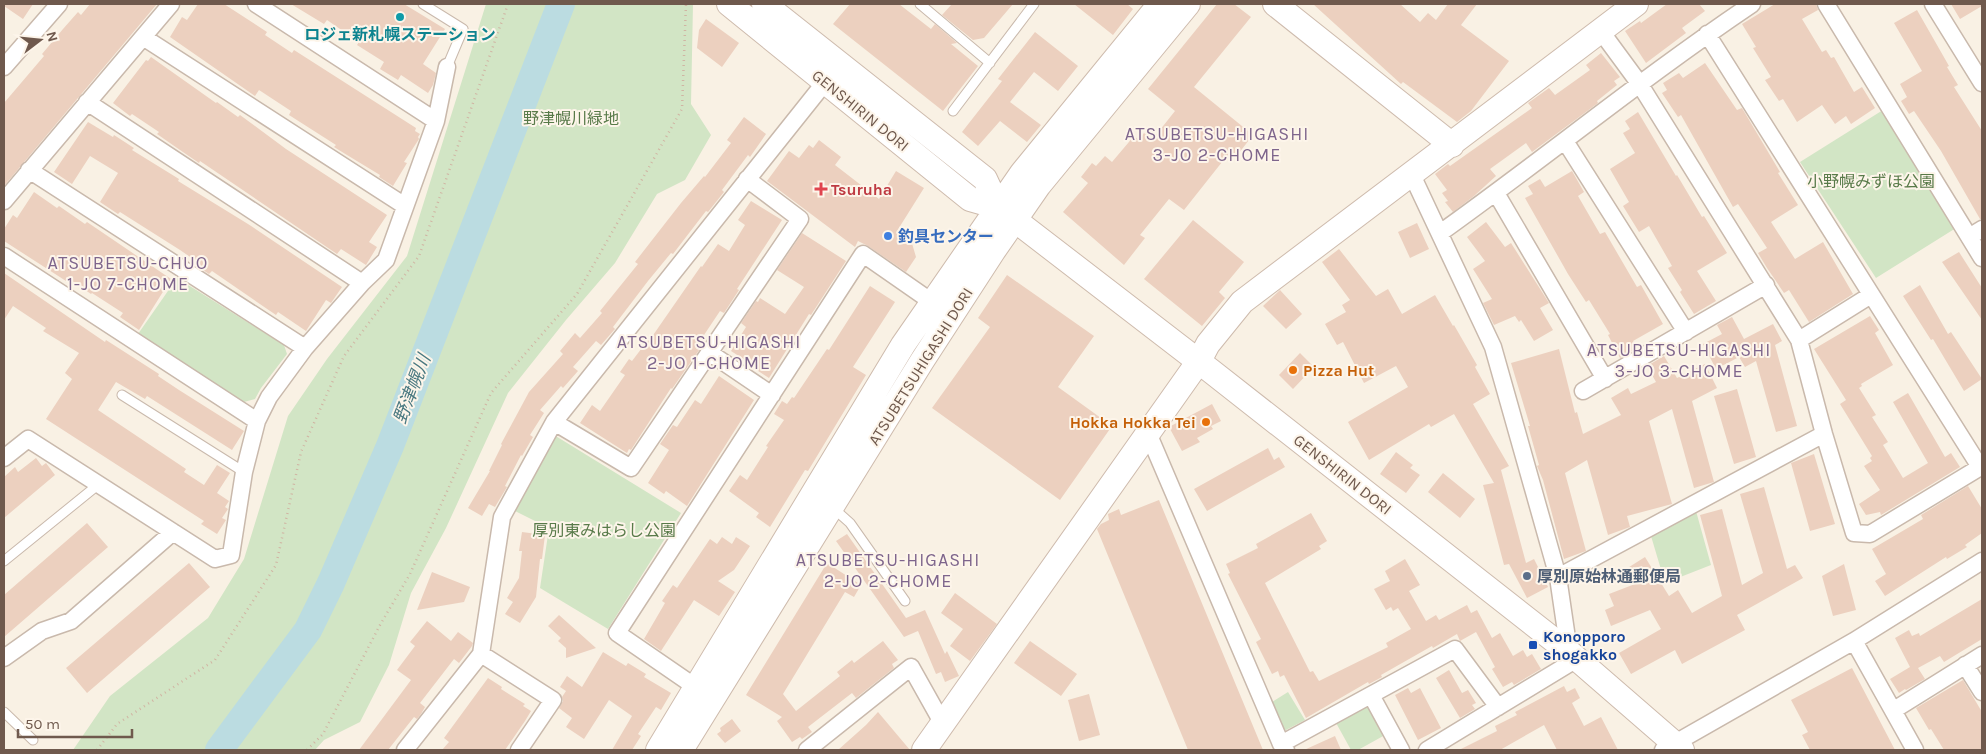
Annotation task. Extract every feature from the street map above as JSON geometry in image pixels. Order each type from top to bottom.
[{"type":"street","points":[[4,67],[59,4]]},
{"type":"street","points":[[4,201],[171,4]]},
{"type":"street","points":[[256,4],[436,121]]},
{"type":"street","name":"GENSHIRIN DORI","points":[[729,4],[831,71]]},
{"type":"street","name":"GENSHIRIN DORI","points":[[764,4],[831,71],[970,199],[1007,213],[1199,361],[1573,656],[1672,748]]},
{"type":"street","name":"ATSUBETSUHIGASHI DORI","points":[[681,750],[922,361],[994,250],[1022,173],[1160,4]]},
{"type":"street","name":"ATSUBETSUHIGASHI DORI","points":[[658,750],[903,345],[932,302],[1007,213],[1039,185],[1188,4]]},
{"type":"street","points":[[1275,4],[1452,145]]},
{"type":"street","points":[[924,750],[1182,382],[1199,361],[1208,344],[1242,302],[1636,4]]},
{"type":"street","points":[[1440,234],[1639,83],[1752,4]]},
{"type":"street","points":[[1826,4],[1976,233],[1982,258]]},
{"type":"street","points":[[1933,4],[1982,83]]},
{"type":"street","points":[[1600,30],[1639,83],[1799,340],[1824,434],[1854,533],[1870,534],[1981,467],[1707,34]]},
{"type":"street","points":[[143,37],[405,206]]},
{"type":"street","points":[[4,458],[28,439],[214,559],[231,555],[244,472],[257,420],[269,397],[305,348],[362,283],[386,260],[436,121],[447,67]]},
{"type":"street","points":[[405,750],[481,654],[502,517],[554,422],[831,71]]},
{"type":"street","points":[[87,102],[362,283]]},
{"type":"street","points":[[1565,141],[1686,332]]},
{"type":"street","points":[[30,170],[305,348]]},
{"type":"street","points":[[1412,174],[1493,347],[1558,577],[1573,656],[1427,750]]},
{"type":"street","points":[[554,422],[631,468],[800,219],[747,179]]},
{"type":"street","points":[[1496,193],[1605,378]]},
{"type":"street","points":[[697,688],[617,633],[863,254],[932,302]]},
{"type":"street","points":[[4,256],[257,420]]},
{"type":"street","points":[[1583,391],[1766,285]]},
{"type":"street","points":[[1799,340],[1871,295]]},
{"type":"street","points":[[710,353],[772,395]]},
{"type":"street","points":[[1148,433],[1284,747],[1370,695],[1455,649],[1498,706]]},
{"type":"street","points":[[1558,577],[1824,434]]},
{"type":"street","points":[[4,658],[42,631],[72,621],[173,532]]},
{"type":"street","points":[[1672,748],[1854,641],[1982,561]]},
{"type":"street","points":[[1854,641],[1915,750]]},
{"type":"street","points":[[481,654],[553,700],[519,750]]},
{"type":"street","points":[[1894,710],[1982,655]]},
{"type":"street","points":[[1965,665],[1982,692]]},
{"type":"street","points":[[807,750],[911,667],[943,724]]},
{"type":"street","points":[[1370,695],[1401,750]]},
{"type":"lane","points":[[423,4],[463,29],[447,67]]},
{"type":"lane","points":[[920,4],[990,62]]},
{"type":"lane","points":[[953,111],[1034,4]]},
{"type":"lane","points":[[122,395],[244,472]]},
{"type":"lane","points":[[4,561],[98,484]]},
{"type":"lane","points":[[832,507],[850,523],[905,601]]},
{"type":"lane","points":[[4,712],[33,740]]},
{"type":"path","points":[[97,750],[116,724],[215,660],[276,564],[301,452],[344,356],[419,256],[508,4]]},
{"type":"path","points":[[307,750],[324,734],[380,625],[410,574],[491,393],[577,294],[682,109],[686,4]]},
{"type":"green space","name":"野津幌川緑地","points":[[486,4],[693,4],[691,104],[711,135],[685,180],[657,194],[615,263],[566,320],[508,393],[446,528],[411,593],[389,665],[360,722],[324,740],[315,750],[73,750],[110,696],[208,618],[244,559],[288,416],[327,359],[407,256]]},
{"type":"green space","name":"小野幌みずほ公園","points":[[1883,110],[1956,228],[1876,278],[1800,162]]},
{"type":"green space","points":[[177,278],[284,345],[287,354],[255,399],[244,402],[138,334]]},
{"type":"green space","name":"厚別東みはらし公園","points":[[554,435],[681,513],[608,629],[540,588],[549,528],[511,509]]},
{"type":"green space","points":[[1696,511],[1711,565],[1665,583],[1651,536]]},
{"type":"green space","points":[[1288,692],[1305,720],[1286,730],[1279,728],[1269,704]]},
{"type":"green space","points":[[1369,703],[1385,735],[1358,750],[1351,750],[1335,721]]},
{"type":"building","points":[[4,4],[33,4],[23,19],[4,6]]},
{"type":"building","points":[[90,4],[157,4],[4,186],[4,103],[44,56],[42,54],[63,29],[78,12],[81,15]]},
{"type":"building","points":[[198,4],[224,4],[267,32],[265,35],[292,53],[294,50],[416,128],[415,131],[420,134],[419,139],[404,162],[407,163],[393,186],[379,177],[380,175],[334,147],[336,145],[289,115],[291,111],[259,90],[255,96],[170,37],[182,17],[187,20]]},
{"type":"building","points":[[291,4],[404,4],[445,29],[423,64],[436,73],[433,85],[428,93],[401,75],[398,80],[380,69],[384,62],[357,45],[359,42],[327,20],[324,24]]},
{"type":"building","points":[[850,4],[899,4],[931,29],[935,24],[957,43],[951,44],[978,66],[943,111],[833,24]]},
{"type":"building","points":[[952,4],[1013,4],[984,38],[973,40],[942,15]]},
{"type":"building","points":[[1074,4],[1127,4],[1133,9],[1113,35]]},
{"type":"building","points":[[1217,4],[1234,4],[1251,17],[1194,87],[1253,135],[1235,158],[1231,155],[1228,159],[1226,157],[1184,210],[1169,199],[1140,235],[1145,238],[1124,265],[1063,212],[1088,183],[1081,177],[1092,163],[1096,166],[1105,156],[1112,162],[1134,136],[1139,140],[1144,133],[1152,140],[1175,111],[1148,89]]},
{"type":"building","points":[[1313,4],[1400,4],[1420,22],[1428,13],[1436,20],[1448,4],[1477,4],[1461,25],[1509,61],[1471,111],[1457,122],[1403,82],[1401,84]]},
{"type":"building","points":[[1667,4],[1699,4],[1705,11],[1682,28],[1686,33],[1646,63],[1625,31],[1640,21],[1641,23]]},
{"type":"building","points":[[1775,4],[1816,4],[1818,10],[1802,19],[1822,52],[1826,50],[1831,58],[1834,57],[1854,92],[1862,87],[1875,108],[1851,124],[1846,116],[1835,124],[1822,105],[1797,122],[1783,99],[1779,101],[1765,80],[1771,77],[1753,48],[1756,47],[1742,24]]},
{"type":"building","points":[[1951,4],[1982,4],[1982,6],[1960,19]]},
{"type":"building","points":[[1917,10],[1949,66],[1947,67],[1958,85],[1954,87],[1982,131],[1982,219],[1980,219],[1941,151],[1914,111],[1909,114],[1901,101],[1907,97],[1900,84],[1922,71],[1894,23]]},
{"type":"building","points":[[706,19],[739,43],[722,67],[697,48],[699,30]]},
{"type":"building","points":[[1035,32],[1078,66],[1058,91],[1034,72],[1010,102],[1041,125],[1027,142],[1000,121],[978,146],[962,132],[1002,81],[998,79]]},
{"type":"building","points":[[1601,53],[1620,77],[1614,81],[1617,85],[1597,101],[1598,103],[1532,152],[1526,143],[1490,169],[1496,176],[1453,212],[1445,202],[1448,201],[1442,193],[1447,190],[1435,174],[1448,164],[1450,166],[1532,108],[1528,103],[1549,88],[1555,95],[1590,70],[1586,65]]},
{"type":"building","points":[[151,57],[216,103],[238,117],[240,115],[286,149],[387,215],[369,242],[377,247],[366,265],[341,249],[337,254],[200,161],[199,163],[157,134],[159,132],[132,114],[130,116],[113,103],[146,60],[148,61]]},
{"type":"building","points":[[1705,63],[1737,110],[1742,108],[1798,205],[1771,222],[1795,259],[1823,242],[1853,294],[1809,322],[1789,290],[1784,293],[1767,268],[1758,253],[1767,248],[1738,204],[1733,207],[1681,115],[1678,117],[1662,93],[1667,90],[1663,83],[1679,73],[1683,78]]},
{"type":"building","points":[[1638,112],[1676,176],[1727,253],[1697,271],[1716,301],[1694,314],[1680,292],[1682,290],[1668,268],[1672,266],[1649,226],[1639,232],[1623,206],[1629,202],[1610,169],[1635,153],[1623,133],[1630,129],[1625,121]]},
{"type":"building","points":[[744,117],[766,134],[750,157],[748,155],[722,190],[724,192],[648,281],[613,327],[615,329],[601,345],[596,341],[573,367],[578,371],[563,388],[561,386],[540,410],[544,413],[530,435],[533,437],[521,455],[505,486],[507,487],[495,507],[489,504],[482,516],[468,508],[490,471],[501,444],[529,392],[563,354],[560,351],[575,333],[580,338],[602,313],[600,311],[638,264],[635,262],[731,143],[727,140]]},
{"type":"building","points":[[88,122],[113,137],[114,135],[134,148],[132,150],[179,179],[178,181],[248,224],[342,287],[331,303],[326,300],[306,331],[278,312],[276,315],[212,271],[209,274],[197,266],[199,263],[180,250],[120,212],[118,214],[100,202],[118,173],[90,156],[72,184],[54,172]]},
{"type":"building","points":[[819,140],[841,157],[835,165],[879,199],[896,171],[924,188],[897,231],[911,240],[916,257],[906,272],[858,241],[855,247],[767,181],[789,151],[799,158],[809,145],[813,148]]},
{"type":"building","points":[[1572,171],[1584,192],[1578,196],[1600,234],[1605,232],[1637,287],[1641,285],[1663,324],[1633,341],[1637,348],[1620,358],[1608,335],[1610,334],[1589,300],[1586,302],[1568,274],[1525,198],[1533,194],[1528,186],[1540,179],[1545,187]]},
{"type":"building","points":[[34,192],[85,224],[87,222],[171,279],[139,330],[120,317],[123,313],[68,278],[66,281],[4,241],[4,229],[13,215],[17,218]]},
{"type":"building","points":[[751,201],[782,220],[737,289],[739,290],[724,313],[720,311],[700,341],[704,343],[671,388],[631,450],[629,449],[627,453],[580,423],[592,405],[600,411],[625,375],[620,372],[629,359],[632,361],[649,341],[718,244],[729,251],[745,225],[738,220]]},
{"type":"building","points":[[1193,220],[1244,262],[1219,292],[1225,298],[1202,326],[1144,279]]},
{"type":"building","points":[[1486,222],[1505,247],[1511,243],[1549,303],[1540,308],[1553,330],[1534,341],[1521,320],[1519,322],[1515,316],[1494,325],[1483,303],[1492,299],[1473,269],[1485,261],[1467,237]]},
{"type":"building","points":[[1417,223],[1429,249],[1410,258],[1398,232]]},
{"type":"building","points":[[802,233],[846,261],[811,315],[809,314],[769,378],[731,351],[746,327],[741,323],[756,301],[758,302],[760,298],[785,314],[804,287],[777,270]]},
{"type":"building","points":[[1339,249],[1376,296],[1388,289],[1402,314],[1435,295],[1454,325],[1477,365],[1475,367],[1490,394],[1473,404],[1509,466],[1501,470],[1526,563],[1534,559],[1548,587],[1527,598],[1509,564],[1504,565],[1483,485],[1494,483],[1454,414],[1431,427],[1429,424],[1369,460],[1348,422],[1408,387],[1396,366],[1364,383],[1343,342],[1337,345],[1325,324],[1346,312],[1342,305],[1350,300],[1322,262]]},
{"type":"building","points":[[1959,252],[1982,288],[1982,320],[1942,262]]},
{"type":"building","points":[[4,273],[105,342],[106,340],[159,374],[158,376],[179,390],[244,431],[232,450],[147,396],[145,399],[116,382],[98,410],[186,469],[184,472],[204,485],[217,465],[230,473],[217,493],[229,501],[225,507],[228,509],[222,518],[226,520],[217,534],[201,524],[204,521],[46,419],[72,379],[65,373],[79,353],[43,331],[46,328],[13,306],[4,320]]},
{"type":"building","points":[[1007,275],[1094,336],[1058,387],[1112,426],[1060,500],[932,408],[990,327],[978,318]]},
{"type":"building","points":[[1920,285],[1948,334],[1951,332],[1982,379],[1964,391],[1933,339],[1931,340],[1903,296]]},
{"type":"building","points":[[870,286],[895,302],[853,367],[866,375],[808,471],[805,470],[770,527],[756,517],[759,513],[729,491],[740,475],[747,480],[768,447],[766,446],[784,420],[774,414],[782,401],[787,404],[792,397],[794,398],[827,349],[829,350]]},
{"type":"building","points":[[1280,290],[1302,314],[1286,329],[1263,306]]},
{"type":"building","points":[[1870,316],[1879,330],[1875,333],[1893,365],[1861,384],[1862,386],[1859,388],[1876,415],[1872,417],[1888,442],[1883,445],[1903,478],[1928,463],[1893,402],[1908,393],[1945,457],[1951,453],[1960,467],[1881,515],[1880,512],[1866,515],[1859,504],[1880,490],[1864,466],[1872,461],[1870,458],[1872,456],[1840,404],[1846,400],[1814,349]]},
{"type":"building","points":[[1732,317],[1744,339],[1773,324],[1782,341],[1775,345],[1797,426],[1776,432],[1756,361],[1745,367],[1739,357],[1716,369],[1703,344],[1722,334],[1717,325]]},
{"type":"building","points":[[1559,349],[1575,413],[1577,412],[1583,434],[1621,415],[1611,398],[1628,388],[1631,394],[1656,382],[1647,366],[1664,356],[1677,378],[1705,364],[1717,388],[1692,401],[1714,482],[1694,488],[1672,409],[1649,421],[1672,504],[1627,516],[1630,527],[1608,535],[1587,460],[1565,473],[1586,551],[1564,559],[1543,480],[1537,466],[1539,465],[1528,426],[1530,426],[1511,363]]},
{"type":"building","points":[[1300,353],[1314,367],[1293,389],[1279,375]]},
{"type":"building","points":[[719,376],[754,400],[687,506],[666,491],[664,494],[648,483],[669,450],[660,444],[673,425],[677,427],[695,400],[701,404]]},
{"type":"building","points":[[1737,389],[1756,457],[1734,464],[1714,396]]},
{"type":"building","points":[[1212,404],[1221,421],[1211,426],[1213,429],[1197,438],[1200,442],[1182,451],[1169,427]]},
{"type":"building","points":[[1268,448],[1274,460],[1279,457],[1285,467],[1207,511],[1194,489]]},
{"type":"building","points":[[1396,452],[1413,465],[1410,468],[1420,475],[1406,493],[1380,474]]},
{"type":"building","points":[[1814,454],[1835,524],[1810,531],[1791,463]]},
{"type":"building","points":[[36,458],[42,466],[46,463],[55,475],[4,518],[4,477],[15,467],[18,472]]},
{"type":"building","points":[[1443,473],[1475,499],[1460,518],[1428,492]]},
{"type":"building","points":[[1968,486],[1982,509],[1982,533],[1965,545],[1967,547],[1947,559],[1946,557],[1885,596],[1875,581],[1886,574],[1872,549],[1923,519],[1921,515]]},
{"type":"building","points":[[1764,487],[1787,569],[1795,565],[1803,578],[1737,615],[1745,630],[1682,664],[1675,650],[1631,674],[1619,653],[1661,629],[1650,610],[1611,626],[1605,610],[1614,606],[1609,594],[1635,584],[1626,569],[1645,557],[1669,596],[1678,590],[1692,613],[1722,596],[1700,515],[1722,509],[1742,585],[1763,573],[1740,494]]},
{"type":"building","points":[[1159,500],[1263,750],[1188,750],[1097,529],[1101,524],[1109,520],[1108,514],[1119,509],[1121,515]]},
{"type":"building","points":[[1311,513],[1327,541],[1319,546],[1321,549],[1265,583],[1310,672],[1313,671],[1319,681],[1388,647],[1386,643],[1411,629],[1398,608],[1393,611],[1391,607],[1386,610],[1374,589],[1390,581],[1385,571],[1405,559],[1420,585],[1409,591],[1426,621],[1436,615],[1439,620],[1467,605],[1471,613],[1477,610],[1492,638],[1500,633],[1513,656],[1523,650],[1527,657],[1532,654],[1541,669],[1514,685],[1512,682],[1503,687],[1492,669],[1495,667],[1476,632],[1460,641],[1457,634],[1433,648],[1432,646],[1381,675],[1382,677],[1369,684],[1368,682],[1306,718],[1284,675],[1280,677],[1278,671],[1272,674],[1256,642],[1261,639],[1228,574],[1230,573],[1226,564],[1258,548],[1256,544]]},
{"type":"building","points":[[87,523],[108,547],[4,637],[4,595]]},
{"type":"building","points":[[522,532],[545,535],[542,559],[540,559],[536,597],[520,623],[505,614],[513,602],[507,598],[519,578],[522,551],[519,551]]},
{"type":"building","points":[[847,534],[906,618],[925,610],[945,654],[947,651],[959,676],[945,682],[941,672],[936,674],[918,631],[904,637],[836,541]]},
{"type":"building","points":[[722,537],[732,544],[736,537],[750,546],[734,570],[718,581],[735,592],[719,616],[694,600],[661,651],[644,639],[665,603],[662,601],[673,585],[677,588],[710,539],[717,544]]},
{"type":"building","points":[[189,563],[210,587],[87,693],[66,668]]},
{"type":"building","points":[[827,563],[861,585],[854,597],[845,592],[783,694],[796,711],[840,676],[837,672],[852,660],[854,663],[883,641],[898,660],[892,664],[894,668],[856,698],[852,693],[808,727],[812,732],[802,739],[800,737],[792,742],[777,721],[782,717],[746,695]]},
{"type":"building","points":[[1844,564],[1856,610],[1833,616],[1822,576]]},
{"type":"building","points":[[432,572],[470,587],[464,602],[417,610]]},
{"type":"building","points":[[955,593],[997,624],[970,661],[950,646],[963,629],[941,613]]},
{"type":"building","points":[[1982,599],[1982,639],[1944,662],[1940,656],[1918,668],[1925,679],[1899,693],[1890,679],[1910,667],[1895,638],[1909,630],[1912,636],[1919,633],[1920,636]]},
{"type":"building","points":[[559,615],[596,648],[566,658],[566,648],[558,641],[561,638],[548,626]]},
{"type":"building","points":[[427,621],[451,641],[458,632],[473,643],[472,646],[459,663],[454,659],[420,703],[425,707],[421,714],[417,719],[414,717],[388,750],[359,750],[411,680],[397,670],[415,646],[410,642]]},
{"type":"building","points":[[1030,641],[1077,674],[1061,696],[1014,663]]},
{"type":"building","points":[[603,652],[626,666],[628,663],[646,674],[644,677],[671,693],[661,710],[656,707],[638,734],[641,736],[632,750],[612,750],[632,716],[609,700],[584,739],[566,727],[572,718],[559,708],[566,691],[560,687],[567,676],[582,687]]},
{"type":"building","points":[[1852,668],[1895,750],[1810,750],[1802,735],[1808,732],[1791,700]]},
{"type":"building","points":[[1449,670],[1462,693],[1468,690],[1476,703],[1472,705],[1475,709],[1460,718],[1436,678]]},
{"type":"building","points":[[488,678],[502,687],[501,689],[525,704],[523,706],[531,711],[525,721],[505,750],[442,750],[449,742],[444,738]]},
{"type":"building","points":[[1963,680],[1982,712],[1982,750],[1944,750],[1916,708]]},
{"type":"building","points":[[1564,686],[1567,692],[1575,688],[1580,698],[1572,703],[1584,726],[1601,717],[1618,750],[1557,750],[1544,725],[1500,750],[1459,750],[1497,731],[1495,726],[1517,715],[1515,712]]},
{"type":"building","points":[[1408,688],[1411,693],[1420,688],[1441,728],[1418,740],[1395,695]]},
{"type":"building","points":[[1089,694],[1100,735],[1079,741],[1068,700]]},
{"type":"building","points":[[878,712],[910,750],[838,750],[866,725]]},
{"type":"building","points":[[732,719],[741,731],[725,743],[717,734],[721,731],[720,728]]},
{"type":"building","points":[[1335,736],[1341,750],[1304,750]]},
{"type":"waterway","name":"野津幌川","points":[[219,750],[308,630],[331,583],[390,446],[561,4]]},
{"type":"place","name":"ロジェ新札幌ステーション","points":[[400,17]]},
{"type":"place","name":"Tsuruha","points":[[821,189]]},
{"type":"place","name":"釣具センター","points":[[888,236]]},
{"type":"place","name":"Pizza Hut","points":[[1293,370]]},
{"type":"place","name":"Hokka Hokka Tei","points":[[1206,422]]},
{"type":"place","name":"厚別原始林通郵便局","points":[[1527,576]]},
{"type":"place","name":"Konopporo shogakko","points":[[1533,645]]},
{"type":"district","name":"ATSUBETSU-HIGASHI 3-JO 2-CHOME","points":[[1217,144]]},
{"type":"district","name":"ATSUBETSU-CHUO 1-JO 7-CHOME","points":[[128,273]]},
{"type":"district","name":"ATSUBETSU-HIGASHI 2-JO 1-CHOME","points":[[709,352]]},
{"type":"district","name":"ATSUBETSU-HIGASHI 3-JO 3-CHOME","points":[[1679,360]]},
{"type":"district","name":"ATSUBETSU-HIGASHI 2-JO 2-CHOME","points":[[888,570]]}]
